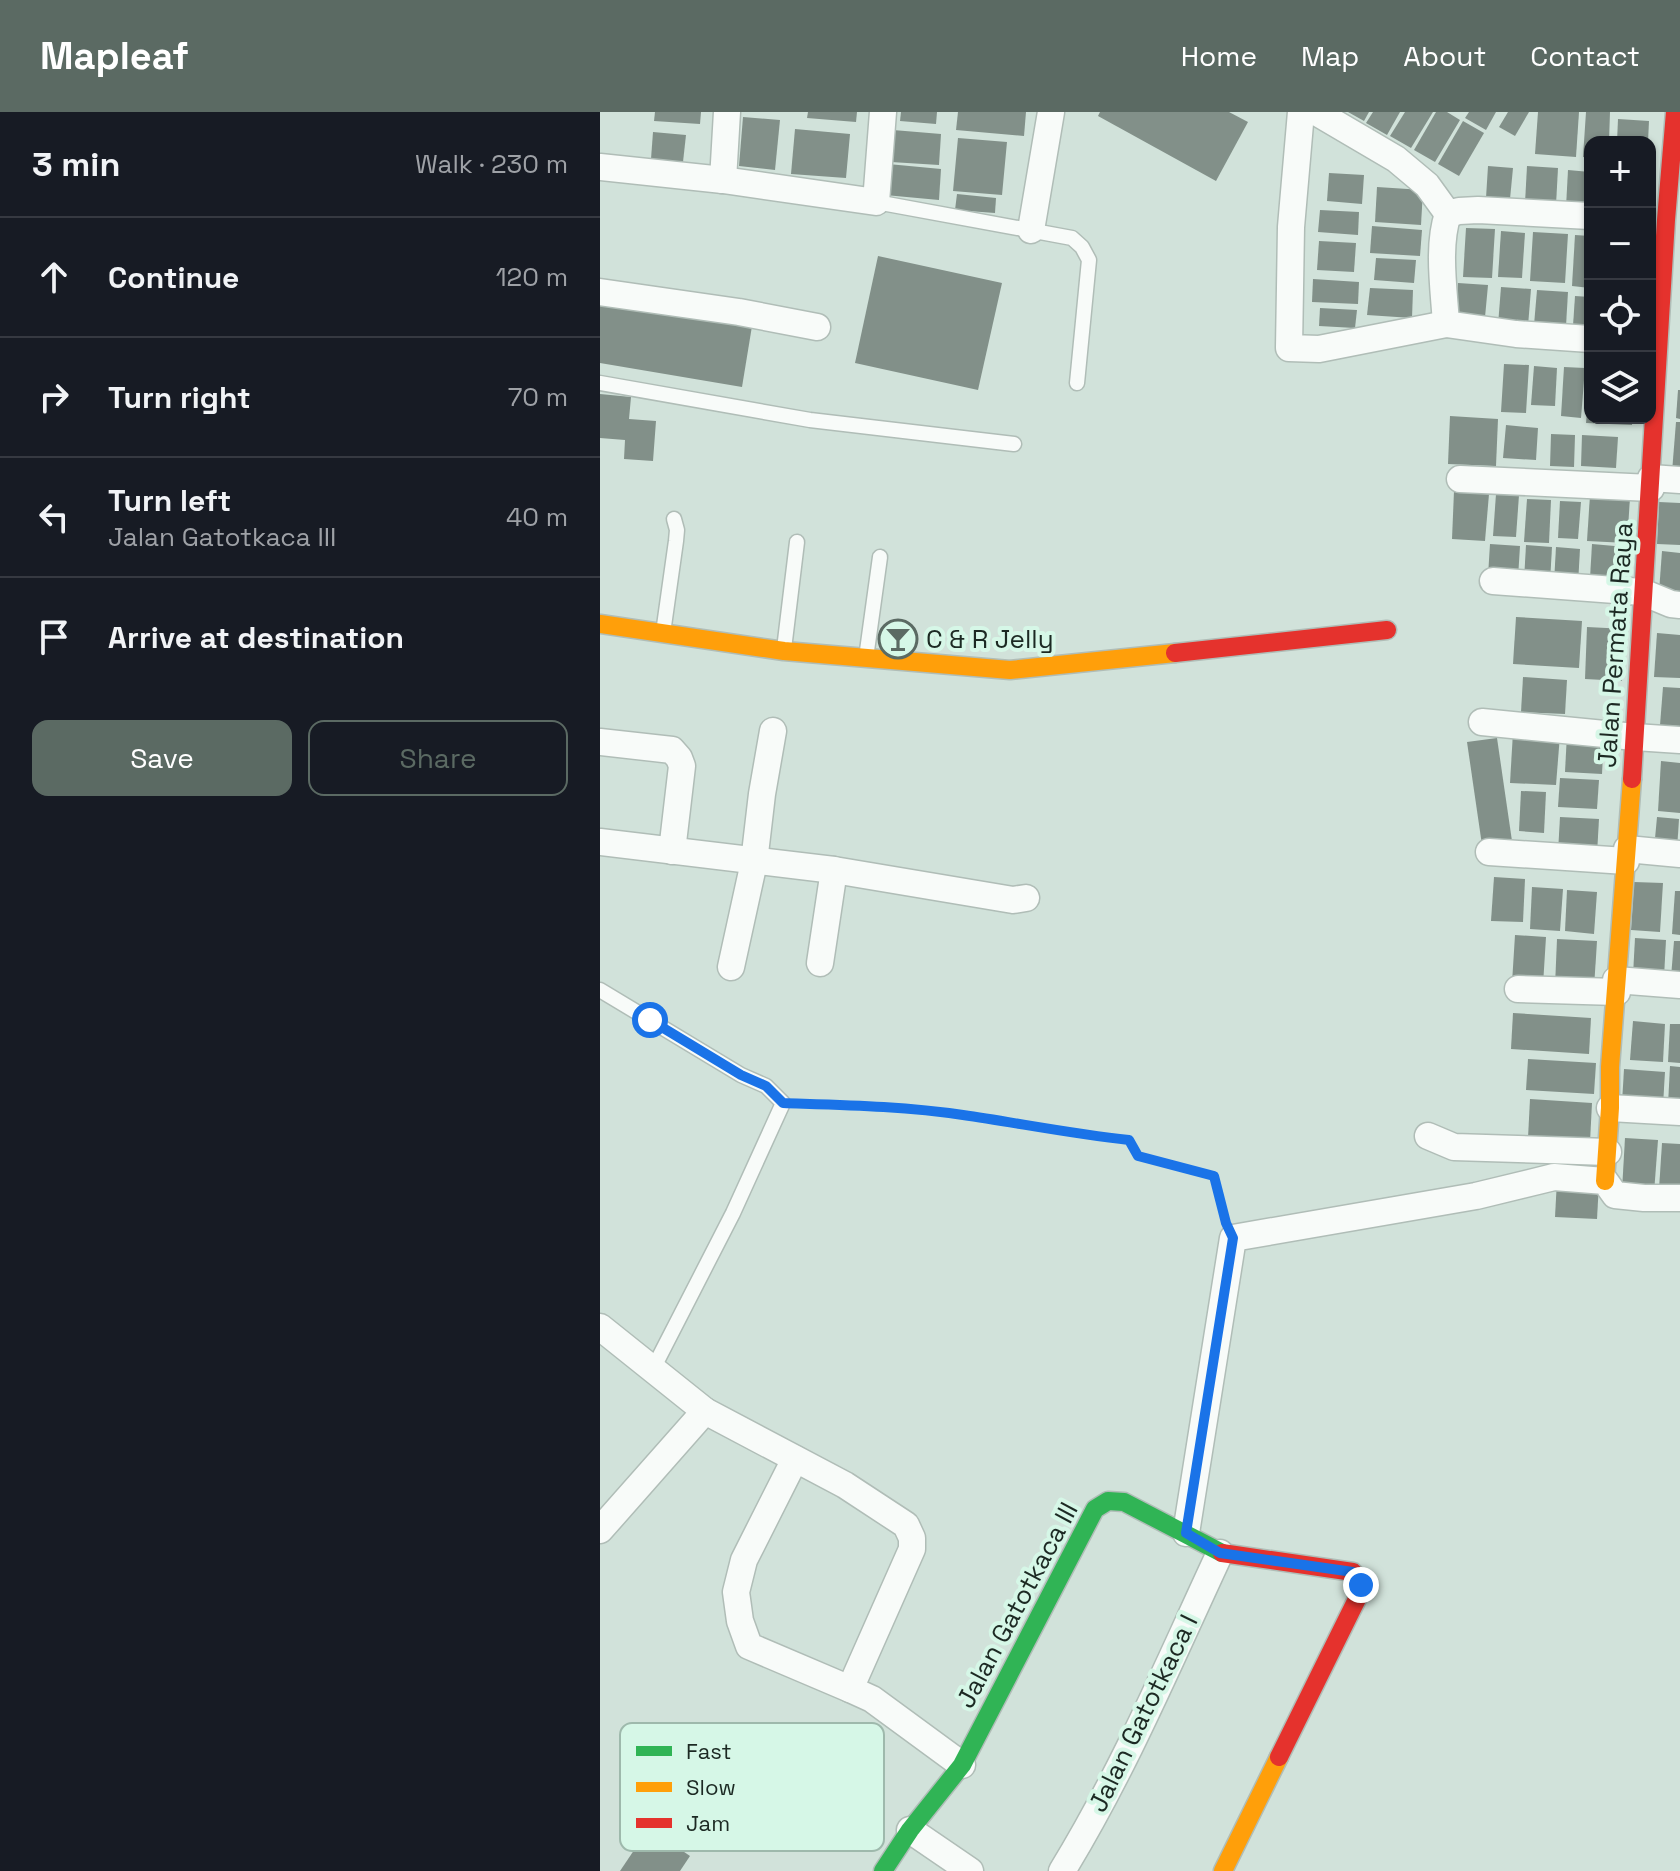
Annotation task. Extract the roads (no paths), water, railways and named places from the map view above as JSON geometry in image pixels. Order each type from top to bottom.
[{"type":"street","points":[[723,180],[727,112]]},
{"type":"street","points":[[600,167],[723,180],[876,202],[883,112]]},
{"type":"street","points":[[1031,230],[1051,112]]},
{"type":"street","points":[[1301,112],[1291,227],[1289,348],[1319,349],[1446,324],[1516,334],[1584,339]]},
{"type":"street","points":[[1316,112],[1396,159],[1427,185],[1448,214]]},
{"type":"street","name":"Jalan Permata Raya","points":[[1605,1181],[1642,592],[1663,345],[1665,220],[1675,112]]},
{"type":"street","points":[[1448,214],[1478,210],[1584,216]]},
{"type":"street","points":[[1446,324],[1443,226],[1448,214]]},
{"type":"street","points":[[600,292],[817,327]]},
{"type":"street","points":[[1460,479],[1651,483],[1680,480]]},
{"type":"street","points":[[1493,581],[1642,592],[1680,605]]},
{"type":"street","points":[[600,624],[784,651],[1010,670],[1387,630]]},
{"type":"street","points":[[1482,722],[1680,740]]},
{"type":"street","points":[[731,967],[754,862],[773,731]]},
{"type":"street","points":[[600,742],[672,750],[679,758],[682,766],[672,851]]},
{"type":"street","points":[[600,842],[834,870],[1013,900],[1026,898]]},
{"type":"street","points":[[1489,852],[1680,854]]},
{"type":"street","points":[[820,963],[834,870]]},
{"type":"street","points":[[1518,989],[1680,985]]},
{"type":"street","points":[[1610,1108],[1680,1112]]},
{"type":"street","points":[[1428,1136],[1454,1147],[1608,1152]]},
{"type":"street","points":[[1186,1533],[1233,1238],[1476,1196],[1554,1177],[1605,1181],[1615,1195],[1680,1198]]},
{"type":"street","points":[[600,1327],[705,1411],[845,1485],[906,1525],[912,1538],[912,1549],[850,1689]]},
{"type":"street","points":[[603,1523],[705,1411]]},
{"type":"street","points":[[795,1459],[744,1560],[736,1592],[740,1621],[749,1646],[872,1699],[962,1765]]},
{"type":"street","name":"Jalan Gatotkaca III","points":[[883,1871],[910,1830],[962,1765],[1095,1509],[1103,1501],[1124,1502],[1220,1553],[1353,1572],[1359,1577],[1360,1593],[1223,1871]]},
{"type":"street","name":"Jalan Gatotkaca I","points":[[1062,1871],[1086,1832],[1220,1553]]},
{"type":"street","points":[[910,1830],[970,1871]]},
{"type":"lane","points":[[876,202],[1072,238],[1082,247],[1089,260],[1077,383]]},
{"type":"lane","points":[[600,383],[810,420],[1014,444]]},
{"type":"lane","points":[[663,633],[676,541],[674,519]]},
{"type":"lane","points":[[784,651],[797,542]]},
{"type":"lane","points":[[866,658],[880,557]]},
{"type":"lane","points":[[600,990],[741,1075],[766,1086],[783,1103],[733,1213],[653,1369]]},
{"type":"place","name":"C & R Jelly","points":[[898,639]]}]
